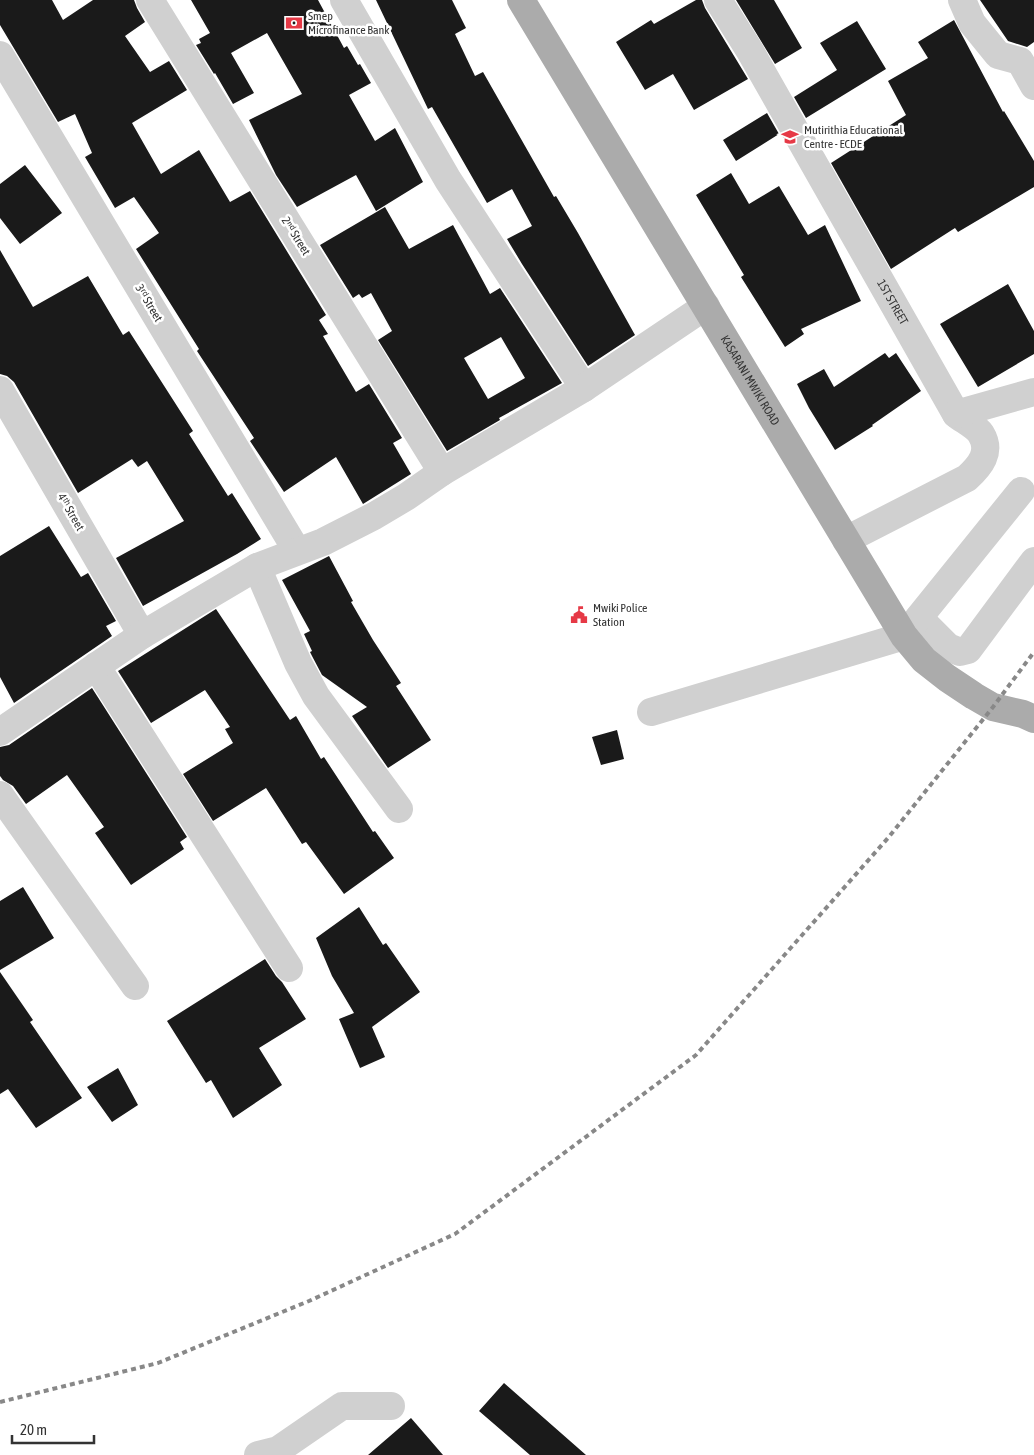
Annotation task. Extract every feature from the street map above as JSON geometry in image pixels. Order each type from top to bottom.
[{"type":"main road","name":"KASARANI MWIKI ROAD","points":[[521,0],[846,540],[912,627],[924,660],[947,678],[993,707],[1030,711]]},
{"type":"street","name":"2ⁿᵈ Street","points":[[150,0],[442,472]]},
{"type":"street","points":[[344,0],[448,180],[584,388]]},
{"type":"street","name":"1ST STREET","points":[[718,0],[750,51],[956,414],[980,434],[986,451],[980,466],[967,478],[846,540]]},
{"type":"street","points":[[962,0],[972,23],[998,55],[1020,61],[1034,86]]},
{"type":"street","name":"3ʳᵈ Street","points":[[0,55],[297,551]]},
{"type":"street","points":[[2,727],[142,635],[256,567],[323,542],[406,498],[442,472],[584,388],[706,306]]},
{"type":"street","name":"4ᵗʰ Street","points":[[0,390],[142,635]]},
{"type":"street","points":[[956,414],[1034,392]]},
{"type":"street","points":[[651,712],[912,627],[1021,491]]},
{"type":"street","points":[[912,627],[960,652],[968,650],[1034,561]]},
{"type":"street","points":[[256,567],[298,663],[316,696],[399,809]]},
{"type":"street","points":[[96,666],[289,968]]},
{"type":"street","points":[[0,795],[135,986]]},
{"type":"street","points":[[258,1455],[278,1450],[342,1406],[391,1406]]},
{"type":"building","points":[[0,0],[52,0],[63,20],[93,0],[134,0],[145,22],[125,36],[150,72],[169,61],[187,90],[132,123],[161,174],[199,150],[230,202],[250,191],[326,315],[319,320],[328,334],[323,336],[356,392],[369,384],[402,438],[393,443],[411,474],[363,504],[336,457],[284,492],[250,441],[254,438],[197,351],[199,349],[136,249],[159,233],[134,197],[115,208],[85,157],[92,153],[75,114],[58,122],[0,25]]},
{"type":"building","points":[[191,0],[318,0],[344,48],[347,46],[371,83],[349,95],[375,141],[395,128],[423,182],[376,211],[356,175],[297,207],[276,175],[249,120],[302,94],[267,33],[231,53],[254,93],[233,104],[196,45],[201,43],[199,39],[210,33]]},
{"type":"building","points":[[376,0],[452,0],[466,28],[455,34],[475,76],[483,72],[554,197],[556,196],[578,233],[635,335],[588,366],[507,239],[532,226],[512,189],[487,203],[432,107],[428,109]]},
{"type":"building","points":[[696,0],[702,0],[748,79],[694,110],[673,74],[645,90],[616,42],[651,20],[654,24]]},
{"type":"building","points":[[736,0],[774,0],[802,48],[775,64]]},
{"type":"building","points":[[980,0],[1034,0],[1034,42],[1027,47],[1008,41]]},
{"type":"building","points":[[954,20],[1003,112],[1034,161],[1034,187],[958,232],[955,228],[891,269],[831,163],[906,115],[888,81],[928,58],[918,42]]},
{"type":"building","points":[[857,21],[886,69],[806,118],[794,97],[837,70],[820,43]]},
{"type":"building","points":[[767,113],[779,134],[736,161],[723,140]]},
{"type":"building","points":[[25,165],[62,213],[20,244],[0,218],[0,184]]},
{"type":"building","points":[[731,173],[749,204],[779,186],[808,235],[825,225],[861,301],[801,329],[804,334],[785,347],[741,277],[744,275],[696,195]]},
{"type":"building","points":[[385,207],[409,249],[453,225],[490,294],[500,288],[562,383],[499,418],[500,420],[447,451],[378,340],[392,331],[371,293],[362,298],[359,294],[353,298],[320,245]],"holes":[[[501,337],[525,378],[488,399],[464,358]]]},
{"type":"building","points":[[0,250],[33,307],[88,276],[123,335],[129,331],[193,431],[189,434],[228,496],[232,493],[261,539],[143,606],[116,558],[184,521],[147,461],[138,467],[132,459],[78,493],[14,382],[7,376],[0,374]]},
{"type":"building","points":[[1008,284],[1034,331],[1034,354],[978,387],[940,324]]},
{"type":"building","points":[[885,353],[889,358],[896,353],[921,391],[873,426],[835,450],[809,408],[797,384],[824,369],[834,387]]},
{"type":"building","points":[[49,526],[81,577],[88,573],[116,621],[106,626],[112,636],[14,703],[0,677],[0,556]]},
{"type":"building","points":[[329,556],[353,601],[351,602],[401,683],[396,686],[431,740],[388,768],[352,716],[367,707],[322,675],[310,652],[312,651],[304,634],[310,631],[282,580]]},
{"type":"building","points":[[216,609],[290,720],[296,716],[321,759],[324,757],[373,832],[375,831],[394,858],[344,894],[306,842],[302,844],[266,788],[213,821],[183,774],[233,743],[225,729],[230,727],[205,690],[151,723],[118,671]]},
{"type":"building","points":[[92,688],[187,837],[180,842],[184,849],[131,885],[95,833],[104,827],[67,775],[26,804],[13,786],[0,776],[0,747],[9,745]]},
{"type":"building","points":[[617,730],[624,759],[601,765],[592,737]]},
{"type":"building","points":[[23,887],[54,938],[0,970],[0,901]]},
{"type":"building","points":[[359,907],[383,945],[386,943],[420,992],[372,1027],[385,1057],[360,1068],[339,1019],[354,1013],[332,976],[316,938]]},
{"type":"building","points":[[265,959],[306,1019],[259,1048],[282,1085],[233,1118],[211,1080],[206,1083],[167,1021]]},
{"type":"building","points":[[0,972],[33,1020],[30,1022],[82,1098],[36,1128],[8,1089],[0,1094]]},
{"type":"building","points":[[118,1068],[138,1105],[112,1122],[87,1087]]},
{"type":"building","points":[[504,1383],[586,1455],[530,1455],[479,1411]]},
{"type":"building","points":[[411,1418],[443,1455],[368,1455]]},
{"type":"railway","points":[[0,1402],[158,1363],[309,1301],[455,1234],[696,1055],[888,838],[993,707],[1034,652]]},
{"type":"place","name":"Smep Microfinance Bank","points":[[294,23]]},
{"type":"place","name":"Mutirithia Educational Centre - ECDE","points":[[790,137]]},
{"type":"place","name":"Mwiki Police Station","points":[[579,615]]}]
